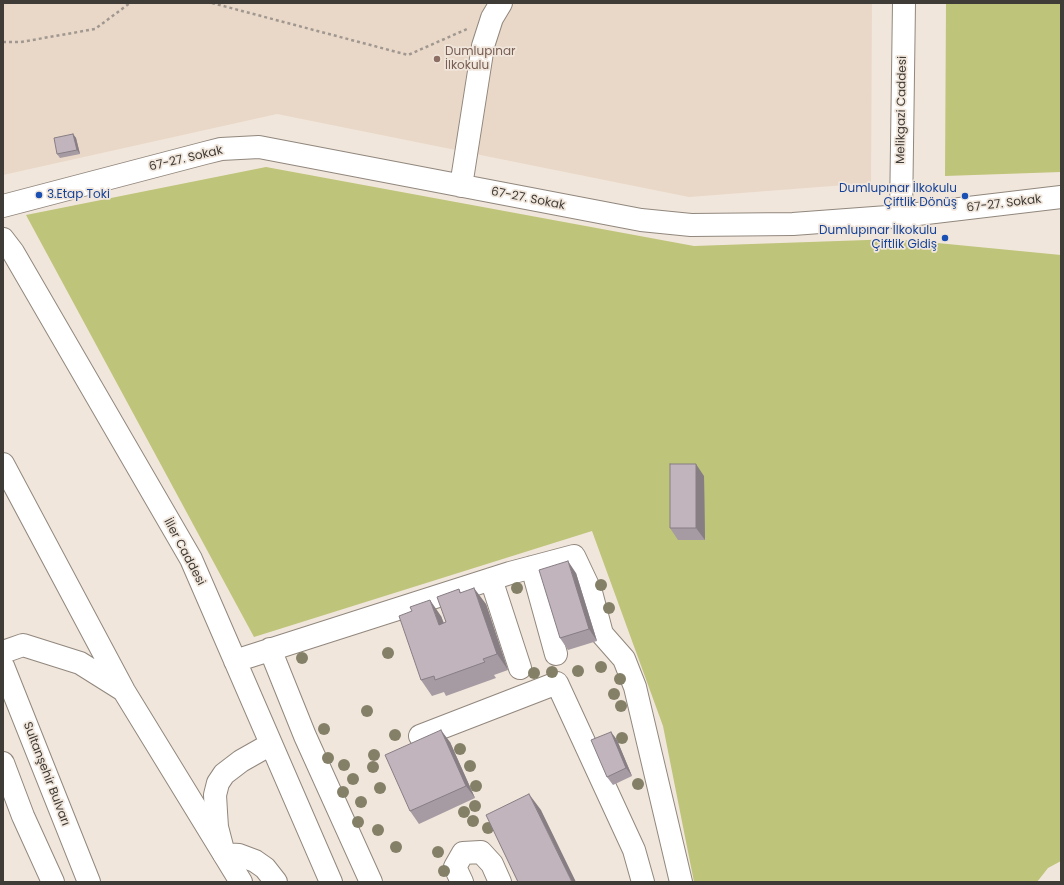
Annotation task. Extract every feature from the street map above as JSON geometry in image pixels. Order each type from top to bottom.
[{"type":"main road","name":"Melikgazi Caddesi","points":[[901,216],[904,3]]},
{"type":"main road","points":[[461,186],[483,46],[496,10]]},
{"type":"main road","name":"67-27. Sokak","points":[[3,206],[220,149],[252,148],[276,149],[641,220],[691,226],[793,224],[901,216],[1061,197]]},
{"type":"main road","name":"İller Caddesi","points":[[3,239],[17,258],[190,559],[331,882]]},
{"type":"main road","points":[[3,464],[124,691],[241,882]]},
{"type":"main road","points":[[235,660],[492,579],[574,556],[591,592],[602,634],[624,659],[636,687],[681,882]]},
{"type":"main road","points":[[532,567],[556,654]]},
{"type":"main road","points":[[492,579],[520,668]]},
{"type":"main road","points":[[3,662],[23,645],[80,663],[124,691]]},
{"type":"main road","points":[[270,649],[305,736],[371,882]]},
{"type":"main road","name":"Sultanşehir Bulvarı","points":[[3,662],[89,882]]},
{"type":"main road","points":[[420,736],[557,683],[634,850],[643,882]]},
{"type":"main road","points":[[224,854],[217,827],[215,795],[218,783],[224,774],[241,761],[271,744]]},
{"type":"main road","points":[[3,763],[23,816],[53,882]]},
{"type":"main road","points":[[56,798],[102,882]]},
{"type":"main road","points":[[462,882],[455,867],[463,853],[480,852],[492,864],[500,882]]},
{"type":"main road","points":[[224,854],[239,855],[255,861],[264,868],[276,882]]},
{"type":"path","points":[[3,42],[21,42],[95,29],[130,3]]},
{"type":"path","points":[[212,3],[408,55],[496,10]]},
{"type":"shaded area","name":"Dumlupınar İlkokulu","points":[[3,3],[872,3],[871,183],[689,197],[277,114],[3,175]]},
{"type":"green space","points":[[946,3],[1061,3],[1061,172],[945,176]]},
{"type":"green space","points":[[266,167],[694,246],[896,239],[1061,255],[1061,861],[1048,868],[1037,882],[694,882],[663,726],[592,531],[254,637],[26,215]]},
{"type":"building","points":[[73,134],[77,150],[57,154],[54,138]]},
{"type":"building","points":[[670,464],[696,464],[696,528],[670,528]]},
{"type":"building","points":[[568,561],[589,629],[560,638],[539,570]]},
{"type":"building","points":[[474,588],[497,654],[483,659],[485,662],[435,680],[434,676],[421,680],[399,616],[412,611],[410,607],[430,600],[439,625],[446,622],[437,597],[459,589],[460,593]]},
{"type":"building","points":[[441,730],[466,786],[410,811],[385,755]]},
{"type":"building","points":[[611,732],[626,768],[607,777],[591,740]]},
{"type":"building","points":[[529,794],[572,882],[518,882],[486,815]]},
{"type":"place","name":"Dumlupınar İlkokulu","points":[[437,59]]},
{"type":"place","name":"3.Etap Toki","points":[[39,195]]},
{"type":"place","name":"Dumlupınar İlkokulu Çiftlik Dönüş","points":[[965,196]]},
{"type":"place","name":"Dumlupınar İlkokulu Çiftlik Gidiş","points":[[945,238]]}]
